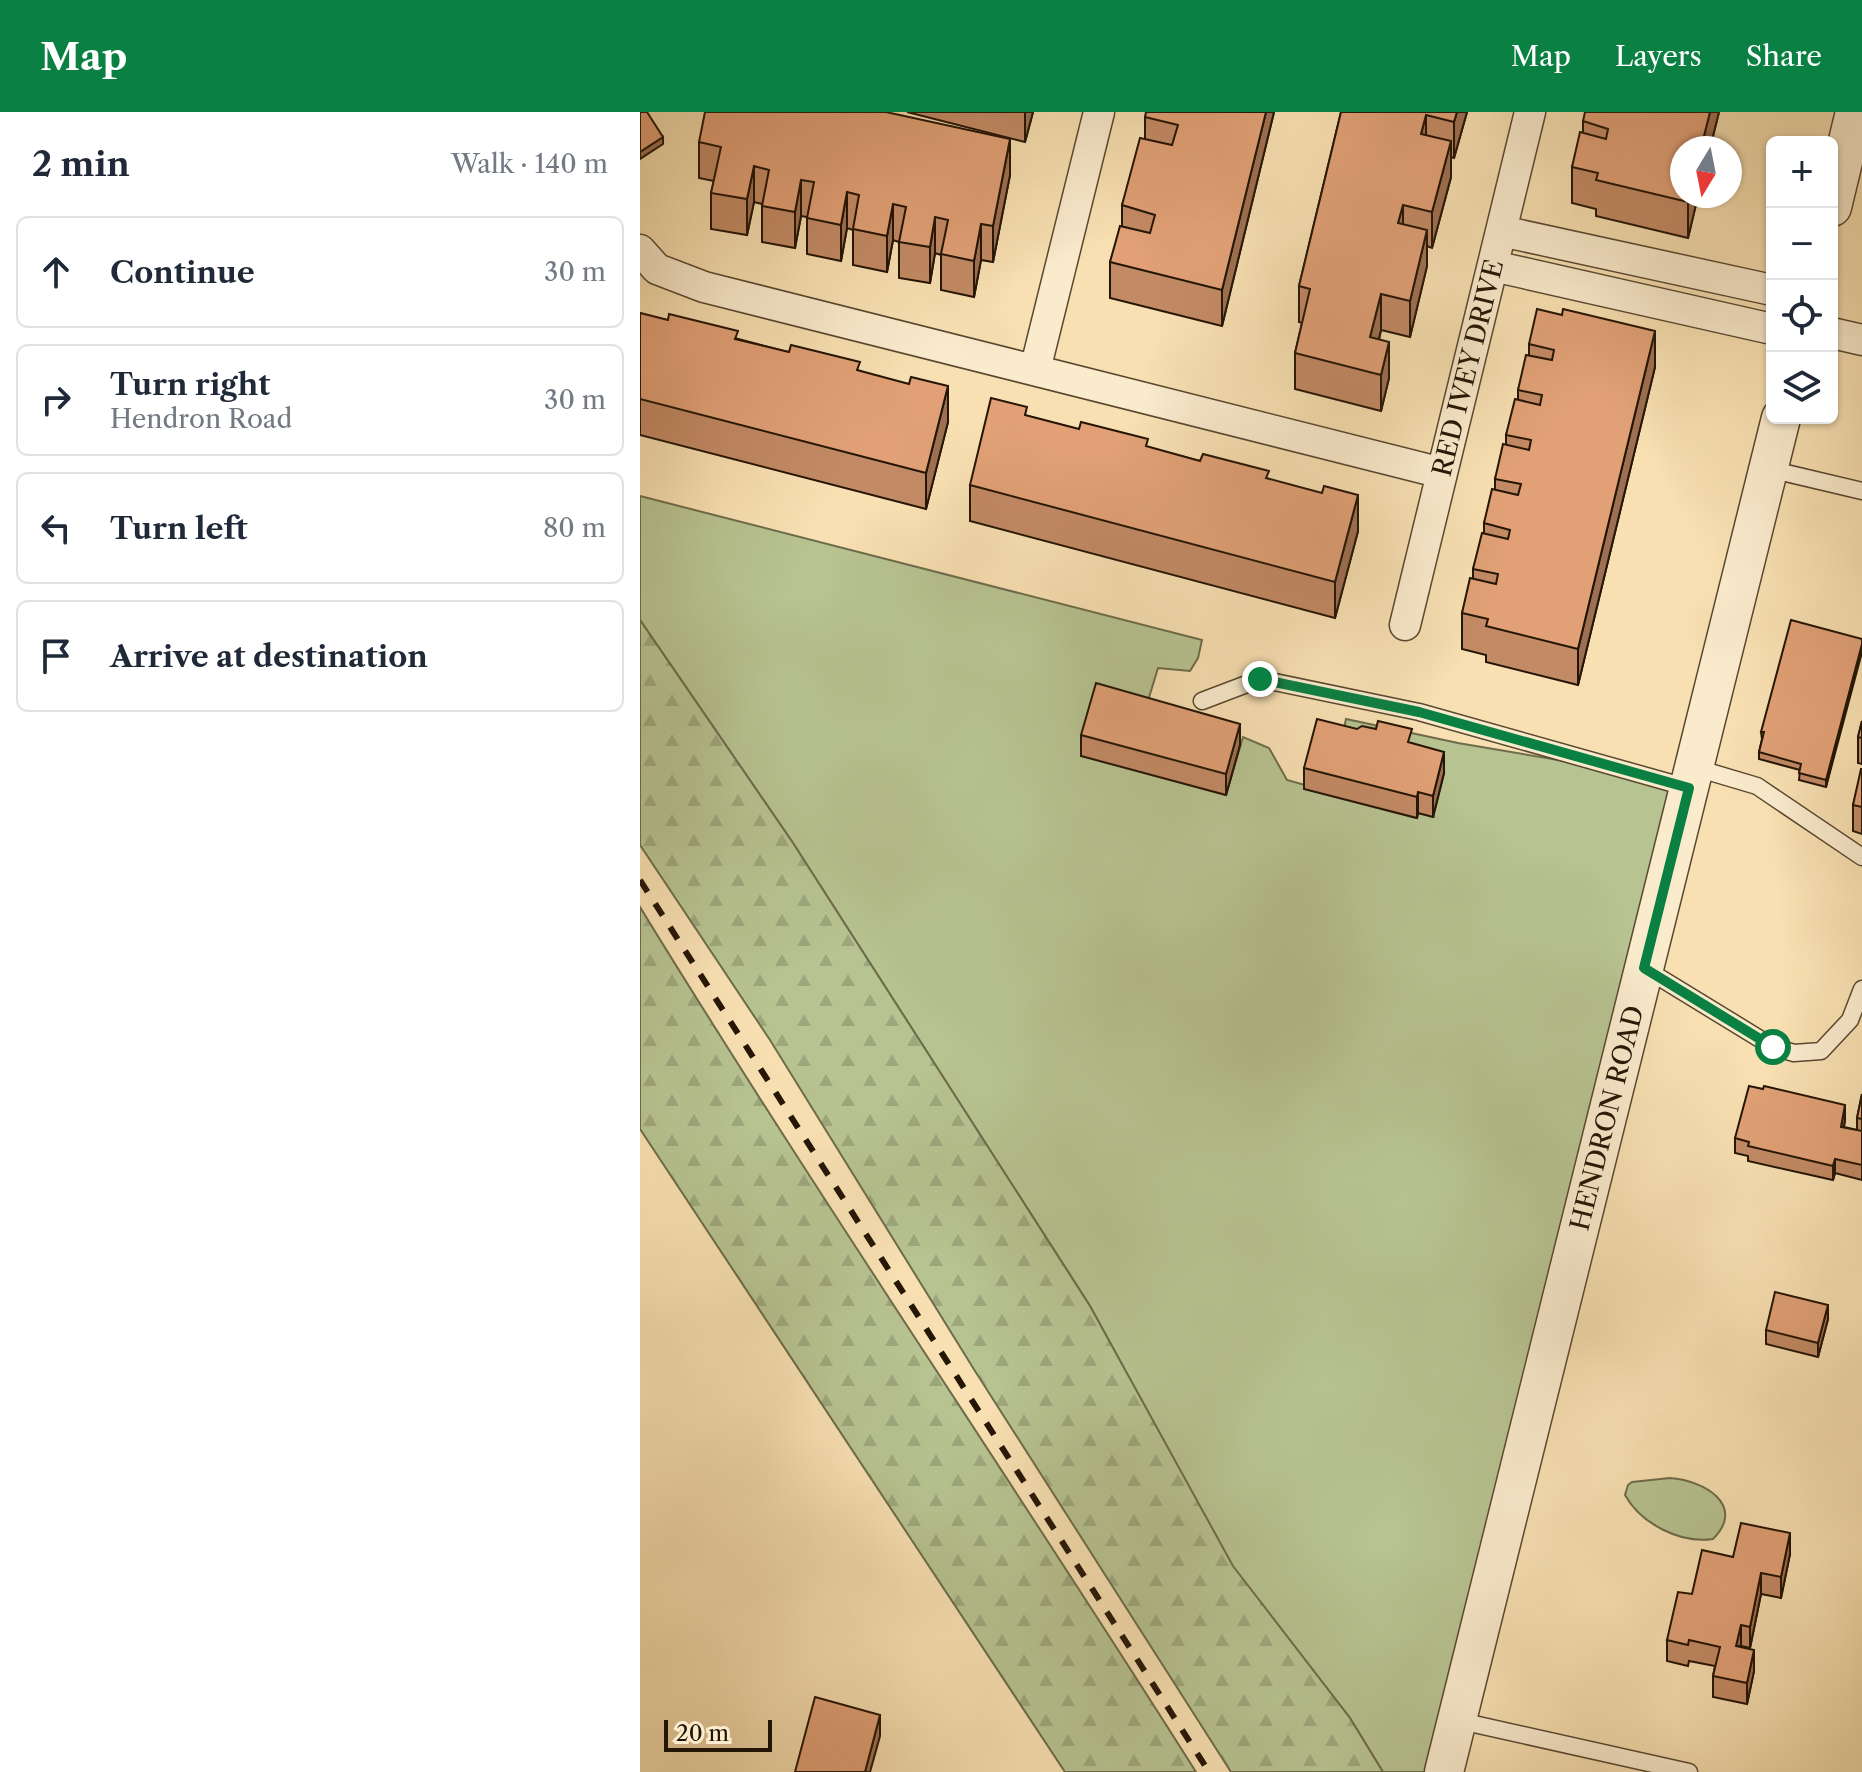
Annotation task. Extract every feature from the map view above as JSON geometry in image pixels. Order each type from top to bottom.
[{"type":"street","points":[[1035,370],[1099,112]]},
{"type":"street","name":"RED IVEY DRIVE","points":[[1405,625],[1530,112]]},
{"type":"street","points":[[1838,182],[1855,112]]},
{"type":"street","points":[[1501,231],[1766,289]]},
{"type":"street","points":[[640,250],[657,269],[704,287],[1442,473]]},
{"type":"street","points":[[1493,266],[1766,328]]},
{"type":"street","points":[[1838,334],[1862,340]]},
{"type":"street","name":"HENDRON ROAD","points":[[1444,1772],[1780,424]]},
{"type":"lane","points":[[1769,469],[1862,491]]},
{"type":"lane","points":[[1202,701],[1260,679],[1419,712],[1691,778],[1757,786],[1862,857]]},
{"type":"lane","points":[[1644,968],[1773,1047],[1794,1053],[1821,1051],[1850,1020],[1862,989]]},
{"type":"lane","points":[[1456,1720],[1689,1772]]},
{"type":"green space","points":[[640,496],[1202,640],[1198,658],[1190,671],[1158,668],[1143,717],[1082,756],[1226,795],[1243,737],[1269,748],[1287,780],[1305,785],[1305,789],[1416,818],[1418,813],[1433,816],[1343,733],[1346,719],[1458,743],[1582,764],[1673,790],[1426,1772],[1383,1772],[1350,1718],[1232,1566],[1090,1306],[793,843],[640,620]]},
{"type":"green space","points":[[640,620],[793,843],[1090,1306],[1233,1566],[1350,1718],[1383,1772],[1231,1772],[975,1371],[770,1040],[640,845]]},
{"type":"green space","points":[[640,907],[777,1125],[1196,1772],[1065,1772],[640,1129]]},
{"type":"green space","points":[[1670,1478],[1695,1484],[1717,1496],[1725,1515],[1722,1527],[1713,1539],[1688,1538],[1663,1530],[1641,1515],[1625,1495],[1632,1482]]},
{"type":"building","points":[[640,112],[647,112],[663,137],[640,152]]},
{"type":"building","points":[[705,112],[886,112],[1010,139],[993,226],[981,224],[974,261],[941,254],[948,220],[935,217],[930,247],[899,242],[906,207],[893,204],[887,236],[853,229],[859,195],[847,192],[841,225],[807,218],[814,182],[801,180],[795,212],[762,206],[769,170],[754,166],[747,199],[711,193],[721,147],[699,142]]},
{"type":"building","points":[[1146,112],[1266,112],[1222,290],[1110,262],[1120,226],[1150,233],[1155,215],[1122,205],[1140,138],[1172,145],[1178,125],[1145,117]]},
{"type":"building","points":[[1341,112],[1457,112],[1454,122],[1426,115],[1421,134],[1451,141],[1432,212],[1403,205],[1398,223],[1427,230],[1410,301],[1381,294],[1370,337],[1389,342],[1381,375],[1295,353],[1310,289],[1299,286]]},
{"type":"building","points":[[1585,112],[1710,112],[1704,136],[1670,136],[1670,198],[1596,180],[1598,173],[1572,167],[1580,132],[1606,139],[1608,129],[1583,121]]},
{"type":"building","points":[[1537,309],[1562,315],[1563,309],[1655,331],[1578,649],[1486,626],[1488,619],[1462,613],[1470,578],[1496,584],[1498,574],[1473,569],[1482,533],[1508,539],[1510,530],[1484,523],[1492,489],[1518,495],[1521,484],[1495,479],[1503,444],[1529,450],[1531,440],[1506,435],[1515,399],[1540,405],[1542,395],[1518,390],[1526,355],[1552,360],[1554,350],[1529,344]]},
{"type":"building","points":[[640,313],[668,320],[669,314],[738,331],[735,339],[789,352],[791,345],[860,362],[857,370],[909,384],[911,377],[948,386],[926,473],[640,399]]},
{"type":"building","points":[[991,398],[1027,407],[1025,415],[1079,429],[1081,422],[1148,439],[1146,446],[1200,461],[1203,454],[1269,471],[1266,478],[1322,493],[1324,486],[1358,495],[1335,582],[970,485]]},
{"type":"building","points":[[1791,620],[1862,639],[1826,780],[1799,773],[1801,764],[1759,752],[1764,732],[1761,732]]},
{"type":"building","points":[[1096,683],[1240,724],[1226,774],[1081,735]]},
{"type":"building","points":[[1317,719],[1357,729],[1362,726],[1376,729],[1378,721],[1412,729],[1408,742],[1444,752],[1433,796],[1418,792],[1417,797],[1304,768]]},
{"type":"building","points":[[1862,769],[1862,807],[1853,805]]},
{"type":"building","points":[[1749,1086],[1763,1089],[1764,1086],[1845,1105],[1841,1127],[1862,1131],[1862,1165],[1835,1159],[1833,1166],[1748,1146],[1749,1142],[1735,1138]]},
{"type":"building","points":[[1862,1094],[1862,1119],[1857,1118]]},
{"type":"building","points":[[1775,1292],[1828,1305],[1818,1343],[1766,1330]]},
{"type":"building","points":[[1741,1523],[1790,1533],[1781,1577],[1761,1573],[1750,1627],[1741,1625],[1736,1646],[1754,1650],[1747,1683],[1713,1676],[1720,1647],[1689,1640],[1688,1645],[1667,1640],[1678,1592],[1692,1594],[1702,1550],[1733,1557]]},
{"type":"building","points":[[815,1697],[880,1715],[865,1772],[795,1772]]},
{"type":"railway","points":[[640,880],[1209,1772]]},
{"type":"route","points":[[1260,679],[1419,712],[1689,788],[1644,968],[1773,1047]]}]
